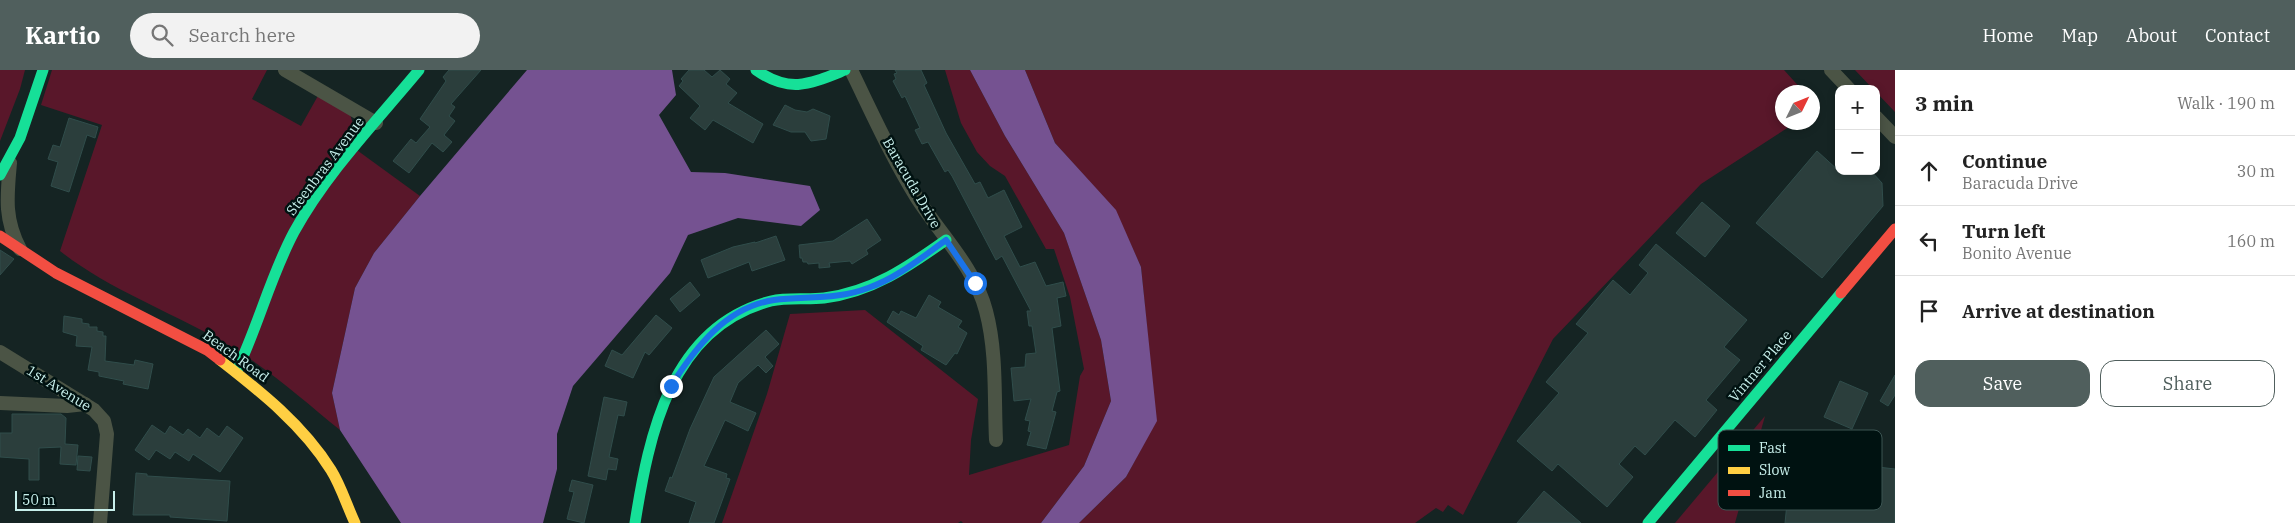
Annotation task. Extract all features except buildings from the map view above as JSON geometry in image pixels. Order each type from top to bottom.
[{"type":"street","points":[[0,176],[10,160],[31,109],[43,70]]},
{"type":"street","points":[[285,70],[376,123]]},
{"type":"street","name":"Steenbras Avenue","points":[[236,372],[250,346],[282,258],[294,232],[322,191],[419,70]]},
{"type":"street","points":[[756,70],[768,81],[786,86],[802,84],[845,70]]},
{"type":"street","name":"Baracuda Drive","points":[[851,70],[917,197],[975,283],[986,311],[992,354],[996,440]]},
{"type":"street","points":[[1831,70],[1845,85]]},
{"type":"street","points":[[1880,121],[1895,137]]},
{"type":"street","points":[[10,160],[6,200],[8,220],[21,249]]},
{"type":"street","name":"Vintner Place","points":[[1726,430],[1895,229]]},
{"type":"street","name":"Beach Road","points":[[0,236],[63,277],[207,350],[236,372],[281,410],[312,444],[332,471],[355,522]]},
{"type":"street","points":[[635,523],[648,447],[660,409],[684,365],[720,325],[735,314],[773,300],[825,298],[868,289],[906,269],[946,240]]},
{"type":"street","name":"1st Avenue","points":[[0,352],[86,404],[100,415],[106,428],[100,523]]},
{"type":"street","points":[[0,403],[67,406],[86,404]]},
{"type":"street","name":"Vintner Place","points":[[1648,523],[1718,440]]},
{"type":"shaded area","points":[[0,70],[25,70],[20,89],[0,141]]},
{"type":"shaded area","points":[[52,70],[267,70],[252,99],[301,126],[319,94],[350,114],[353,124],[343,140],[420,196],[374,253],[355,288],[332,393],[340,430],[251,359],[198,328],[97,276],[60,251],[102,125],[41,105]]},
{"type":"shaded area","points":[[527,70],[672,70],[676,95],[659,115],[691,172],[725,173],[810,186],[820,210],[801,226],[738,218],[688,235],[670,273],[573,386],[557,434],[557,469],[543,523],[401,523],[340,430],[332,393],[355,288],[374,253]]},
{"type":"shaded area","points":[[945,70],[970,70],[1005,136],[1064,233],[1101,340],[1111,401],[1084,466],[1041,523],[963,523],[961,521],[958,523],[722,523],[767,394],[790,314],[865,310],[978,399],[971,440],[969,475],[1069,445],[1080,376],[1084,369],[1070,297],[1054,249],[1046,249],[1005,176],[990,166],[977,152],[961,123]]},
{"type":"shaded area","points":[[970,70],[1025,70],[1055,143],[1116,210],[1141,267],[1157,421],[1126,477],[1079,523],[1041,523],[1084,466],[1111,401],[1101,340],[1064,233],[1005,136]]},
{"type":"shaded area","points":[[1025,70],[1784,70],[1798,85],[1775,85],[1775,130],[1784,130],[1701,184],[1553,339],[1463,515],[1448,505],[1443,512],[1436,508],[1415,523],[1079,523],[1126,477],[1156,421],[1141,267],[1115,210],[1055,143]]},
{"type":"shaded area","points":[[1855,70],[1895,70],[1895,112],[1880,96],[1880,85],[1869,85]]},
{"type":"shaded area","points":[[1765,416],[1761,430],[1753,430]]},
{"type":"shaded area","points":[[1718,472],[1718,510],[1739,510],[1735,523],[1675,523]]},
{"type":"traffic: fast","points":[[0,175],[20,138],[43,70]]},
{"type":"traffic: fast","points":[[236,372],[286,249],[307,210],[337,168],[419,70]]},
{"type":"traffic: fast","points":[[756,70],[779,82],[790,84],[810,82],[845,70]]},
{"type":"traffic: fast","points":[[635,523],[648,455],[670,389],[687,359],[709,334],[737,314],[771,301],[824,298],[841,295],[874,284],[918,260],[946,240]]},
{"type":"traffic: fast","points":[[1726,430],[1841,293]]},
{"type":"traffic: fast","points":[[1648,523],[1718,440]]},
{"type":"traffic: slow","points":[[220,360],[266,397],[308,438],[335,476],[355,523]]},
{"type":"traffic: jam","points":[[1841,293],[1895,229]]},
{"type":"traffic: jam","points":[[0,236],[56,273],[207,350],[220,360]]},
{"type":"route","points":[[671,386],[693,353],[720,325],[735,314],[773,300],[825,298],[868,289],[906,269],[946,240],[975,283]]}]
